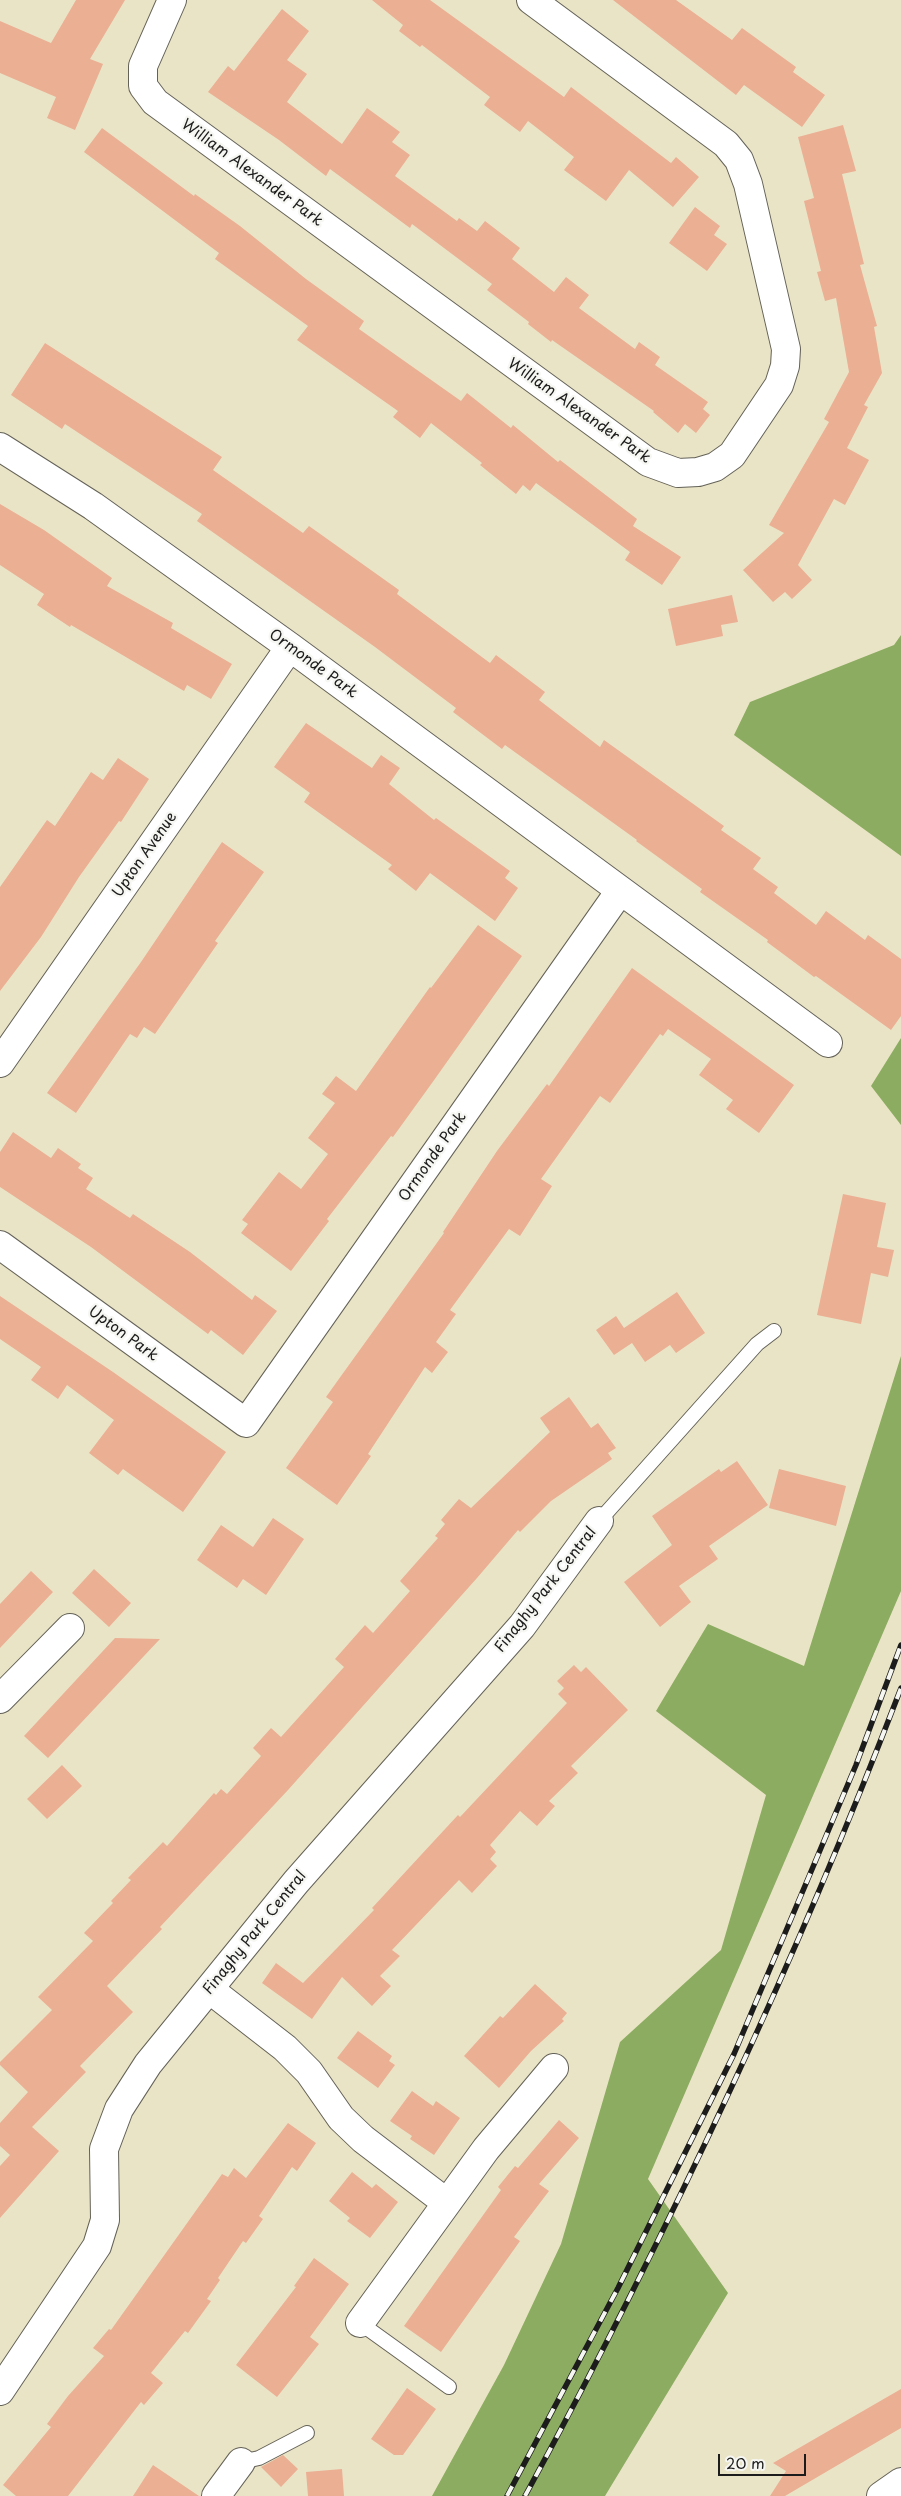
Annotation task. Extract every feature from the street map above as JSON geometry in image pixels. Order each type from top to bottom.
[{"type":"street","name":"William Alexander Park","points":[[172,0],[143,66],[143,86],[155,102],[648,462],[678,473],[698,472],[715,467],[732,455],[779,385],[785,366],[786,349],[748,184],[738,160],[726,144],[531,0]]},
{"type":"street","name":"Ormonde Park","points":[[0,447],[93,506],[290,647],[828,1043]]},
{"type":"street","name":"Upton Avenue","points":[[0,1063],[290,647]]},
{"type":"street","name":"Ormonde Park","points":[[246,1423],[620,891]]},
{"type":"street","name":"Upton Park","points":[[0,1245],[246,1423]]},
{"type":"street","name":"Finaghy Park Central","points":[[0,2391],[97,2246],[105,2220],[104,2149],[119,2109],[148,2064],[296,1882],[522,1626],[599,1521]]},
{"type":"street","points":[[0,1699],[70,1628]]},
{"type":"street","points":[[209,1989],[285,2048],[309,2072],[341,2118],[363,2139],[447,2203]]},
{"type":"street","points":[[360,2322],[486,2149],[554,2068]]},
{"type":"street","points":[[216,2496],[241,2462]]},
{"type":"street","points":[[881,2496],[901,2482]]},
{"type":"lane","points":[[599,1521],[757,1344],[774,1331]]},
{"type":"lane","points":[[360,2322],[449,2387]]},
{"type":"lane","points":[[241,2462],[259,2458],[307,2433]]},
{"type":"green space","points":[[901,635],[901,856],[734,735],[750,702],[894,645]]},
{"type":"green space","points":[[901,1038],[901,1125],[871,1086]]},
{"type":"green space","points":[[901,1356],[901,1591],[648,2179],[728,2293],[605,2496],[432,2496],[504,2365],[561,2244],[620,2042],[721,1950],[766,1795],[656,1711],[708,1624],[804,1666]]},
{"type":"building","points":[[76,0],[125,0],[90,59],[103,64],[75,130],[47,118],[56,97],[0,73],[0,21],[51,43]]},
{"type":"building","points":[[372,0],[430,0],[564,97],[571,87],[671,163],[676,157],[699,177],[673,207],[629,170],[606,201],[564,170],[574,157],[528,121],[520,132],[484,105],[490,97],[422,45],[420,47],[399,31],[403,25]]},
{"type":"building","points":[[613,0],[676,0],[732,40],[742,28],[796,67],[793,72],[825,95],[802,127],[744,85],[736,95]]},
{"type":"building","points":[[282,9],[309,31],[287,60],[307,74],[287,102],[342,144],[367,108],[400,132],[392,142],[410,155],[395,176],[457,221],[459,218],[477,231],[485,221],[520,248],[512,259],[554,292],[566,277],[589,295],[579,308],[635,349],[639,342],[660,357],[655,365],[708,402],[703,409],[710,415],[696,433],[685,424],[678,433],[654,411],[552,340],[551,342],[528,324],[529,322],[487,290],[492,284],[412,224],[410,228],[330,169],[326,176],[279,140],[208,92],[228,66],[234,71]]},
{"type":"building","points":[[843,125],[856,171],[842,174],[864,264],[860,265],[877,326],[874,327],[882,373],[864,405],[868,407],[847,448],[869,460],[845,505],[834,499],[798,565],[812,580],[792,599],[785,592],[773,602],[743,570],[784,533],[769,525],[829,422],[824,419],[849,372],[836,298],[825,301],[817,272],[821,271],[804,201],[814,198],[798,137]]},
{"type":"building","points":[[102,128],[194,196],[195,194],[240,226],[306,279],[364,321],[359,329],[461,401],[467,393],[511,428],[513,425],[558,462],[560,460],[637,519],[633,526],[681,557],[662,585],[625,560],[630,552],[536,483],[530,491],[523,485],[516,494],[480,465],[482,463],[431,423],[420,438],[393,417],[398,411],[297,340],[308,326],[215,259],[219,253],[84,152]]},
{"type":"building","points":[[695,207],[720,226],[714,235],[727,244],[707,271],[669,243]]},
{"type":"building","points":[[45,343],[222,457],[213,470],[303,533],[309,526],[399,590],[397,594],[490,663],[496,655],[545,692],[539,700],[600,747],[604,740],[724,826],[721,830],[761,858],[753,869],[778,887],[774,893],[816,925],[826,911],[865,940],[868,935],[901,959],[901,1016],[891,1030],[816,976],[814,977],[767,942],[768,940],[700,892],[702,889],[637,840],[505,745],[502,749],[453,712],[456,708],[375,647],[197,521],[202,514],[65,424],[62,429],[11,395]]},
{"type":"building","points":[[0,504],[44,530],[112,578],[107,586],[173,623],[171,628],[232,664],[211,699],[187,685],[184,691],[71,625],[70,627],[37,605],[44,594],[0,565]]},
{"type":"building","points":[[732,595],[738,622],[721,625],[723,636],[676,646],[668,609]]},
{"type":"building","points":[[306,723],[372,768],[381,755],[400,768],[389,784],[434,820],[436,818],[510,871],[505,878],[518,888],[495,921],[430,873],[416,891],[388,869],[392,865],[304,802],[310,793],[274,767]]},
{"type":"building","points":[[118,758],[149,779],[121,822],[119,821],[79,877],[41,937],[0,991],[0,887],[47,820],[55,826],[91,772],[103,780]]},
{"type":"building","points":[[222,842],[264,872],[215,941],[218,943],[155,1034],[144,1027],[137,1038],[130,1034],[76,1113],[47,1093],[141,962]]},
{"type":"building","points":[[478,925],[522,956],[393,1137],[391,1136],[327,1219],[329,1221],[291,1271],[241,1233],[248,1224],[242,1220],[279,1172],[301,1189],[328,1154],[308,1138],[335,1103],[322,1094],[336,1076],[356,1091],[430,987]]},
{"type":"building","points":[[632,968],[794,1085],[759,1133],[726,1109],[733,1100],[699,1075],[711,1059],[668,1029],[663,1036],[660,1034],[610,1103],[600,1096],[541,1179],[552,1186],[520,1236],[509,1229],[450,1310],[456,1314],[436,1342],[448,1352],[432,1373],[425,1367],[368,1454],[371,1456],[337,1505],[286,1468],[333,1402],[326,1397],[444,1233],[497,1151],[547,1084],[549,1086]]},
{"type":"building","points":[[13,1132],[51,1158],[58,1148],[81,1164],[78,1168],[93,1178],[86,1189],[130,1218],[133,1214],[190,1252],[252,1300],[255,1295],[277,1311],[243,1355],[211,1330],[208,1334],[91,1247],[0,1187],[0,1152]]},
{"type":"building","points":[[843,1194],[886,1203],[877,1247],[894,1250],[888,1277],[871,1273],[861,1324],[817,1315]]},
{"type":"building","points":[[677,1292],[705,1333],[676,1353],[670,1345],[645,1362],[632,1343],[614,1355],[596,1330],[616,1316],[624,1328]]},
{"type":"building","points":[[0,1296],[113,1372],[226,1452],[183,1512],[123,1469],[118,1475],[89,1453],[114,1420],[67,1385],[58,1399],[31,1380],[41,1367],[0,1339]]},
{"type":"building","points":[[569,1397],[591,1428],[598,1423],[616,1448],[608,1453],[612,1459],[551,1501],[520,1532],[518,1530],[288,1790],[160,1927],[162,1929],[107,1986],[133,2012],[80,2066],[86,2072],[32,2127],[59,2151],[0,2218],[0,2166],[10,2155],[0,2146],[0,2123],[28,2092],[0,2065],[0,2062],[52,2010],[38,1997],[93,1941],[84,1933],[113,1903],[111,1901],[131,1880],[128,1878],[163,1842],[167,1846],[214,1793],[216,1795],[221,1789],[227,1794],[261,1756],[253,1748],[271,1728],[281,1737],[344,1667],[335,1659],[365,1625],[373,1633],[410,1591],[400,1581],[438,1538],[435,1536],[445,1524],[441,1520],[459,1499],[471,1508],[550,1432],[540,1418]]},
{"type":"building","points":[[737,1461],[768,1505],[709,1546],[718,1559],[679,1586],[691,1602],[660,1627],[624,1582],[672,1545],[652,1516],[719,1469],[721,1472]]},
{"type":"building","points":[[779,1469],[846,1486],[836,1526],[769,1508]]},
{"type":"building","points":[[273,1518],[304,1539],[266,1595],[243,1579],[237,1588],[197,1560],[221,1525],[253,1547]]},
{"type":"building","points":[[94,1569],[131,1603],[109,1627],[72,1593]]},
{"type":"building","points":[[31,1571],[53,1592],[0,1648],[0,1604]]},
{"type":"building","points":[[115,1638],[160,1639],[48,1758],[24,1736]]},
{"type":"building","points":[[574,1665],[581,1672],[586,1667],[628,1710],[571,1766],[578,1773],[549,1801],[555,1806],[537,1826],[520,1811],[490,1845],[496,1852],[490,1859],[497,1866],[472,1893],[459,1880],[392,1950],[400,1956],[380,1976],[391,1986],[372,2006],[342,1977],[312,2019],[262,1983],[276,1963],[303,1983],[374,1910],[372,1908],[458,1815],[460,1817],[567,1703],[558,1694],[564,1688],[557,1681]]},
{"type":"building","points":[[62,1765],[82,1786],[47,1819],[27,1799]]},
{"type":"building","points":[[535,1984],[567,2013],[562,2019],[564,2021],[531,2051],[499,2088],[464,2056],[500,2016],[503,2018]]},
{"type":"building","points":[[358,2031],[392,2056],[389,2061],[395,2065],[378,2088],[337,2058]]},
{"type":"building","points":[[412,2091],[433,2106],[436,2101],[460,2118],[434,2155],[410,2139],[412,2136],[390,2121]]},
{"type":"building","points":[[559,2120],[579,2138],[539,2184],[549,2191],[514,2237],[520,2241],[441,2352],[404,2326],[501,2190],[498,2187],[515,2166],[518,2168]]},
{"type":"building","points":[[288,2123],[316,2143],[297,2171],[292,2167],[259,2216],[263,2219],[246,2243],[243,2241],[218,2278],[220,2280],[207,2299],[211,2301],[188,2333],[185,2331],[151,2373],[163,2383],[144,2405],[141,2402],[68,2496],[16,2496],[3,2485],[51,2427],[47,2424],[68,2396],[104,2356],[93,2348],[109,2329],[111,2330],[222,2174],[228,2177],[234,2168],[246,2178]]},
{"type":"building","points":[[352,2172],[372,2188],[376,2184],[398,2202],[370,2238],[347,2221],[350,2218],[329,2201]]},
{"type":"building","points":[[314,2258],[349,2284],[310,2337],[319,2344],[277,2397],[236,2365],[296,2287],[294,2286]]},
{"type":"building","points":[[407,2388],[436,2409],[403,2455],[394,2455],[371,2439]]},
{"type":"building","points":[[901,2389],[901,2428],[785,2496],[770,2496],[786,2471],[773,2463]]},
{"type":"building","points":[[283,2455],[298,2469],[281,2487],[261,2467]]},
{"type":"building","points":[[153,2465],[199,2496],[133,2496]]},
{"type":"building","points":[[342,2469],[344,2496],[308,2496],[306,2472]]},
{"type":"railway","points":[[507,2496],[618,2288],[734,2054],[856,1765],[901,1645]]},
{"type":"railway","points":[[525,2496],[629,2299],[726,2098],[818,1894],[901,1688]]}]
